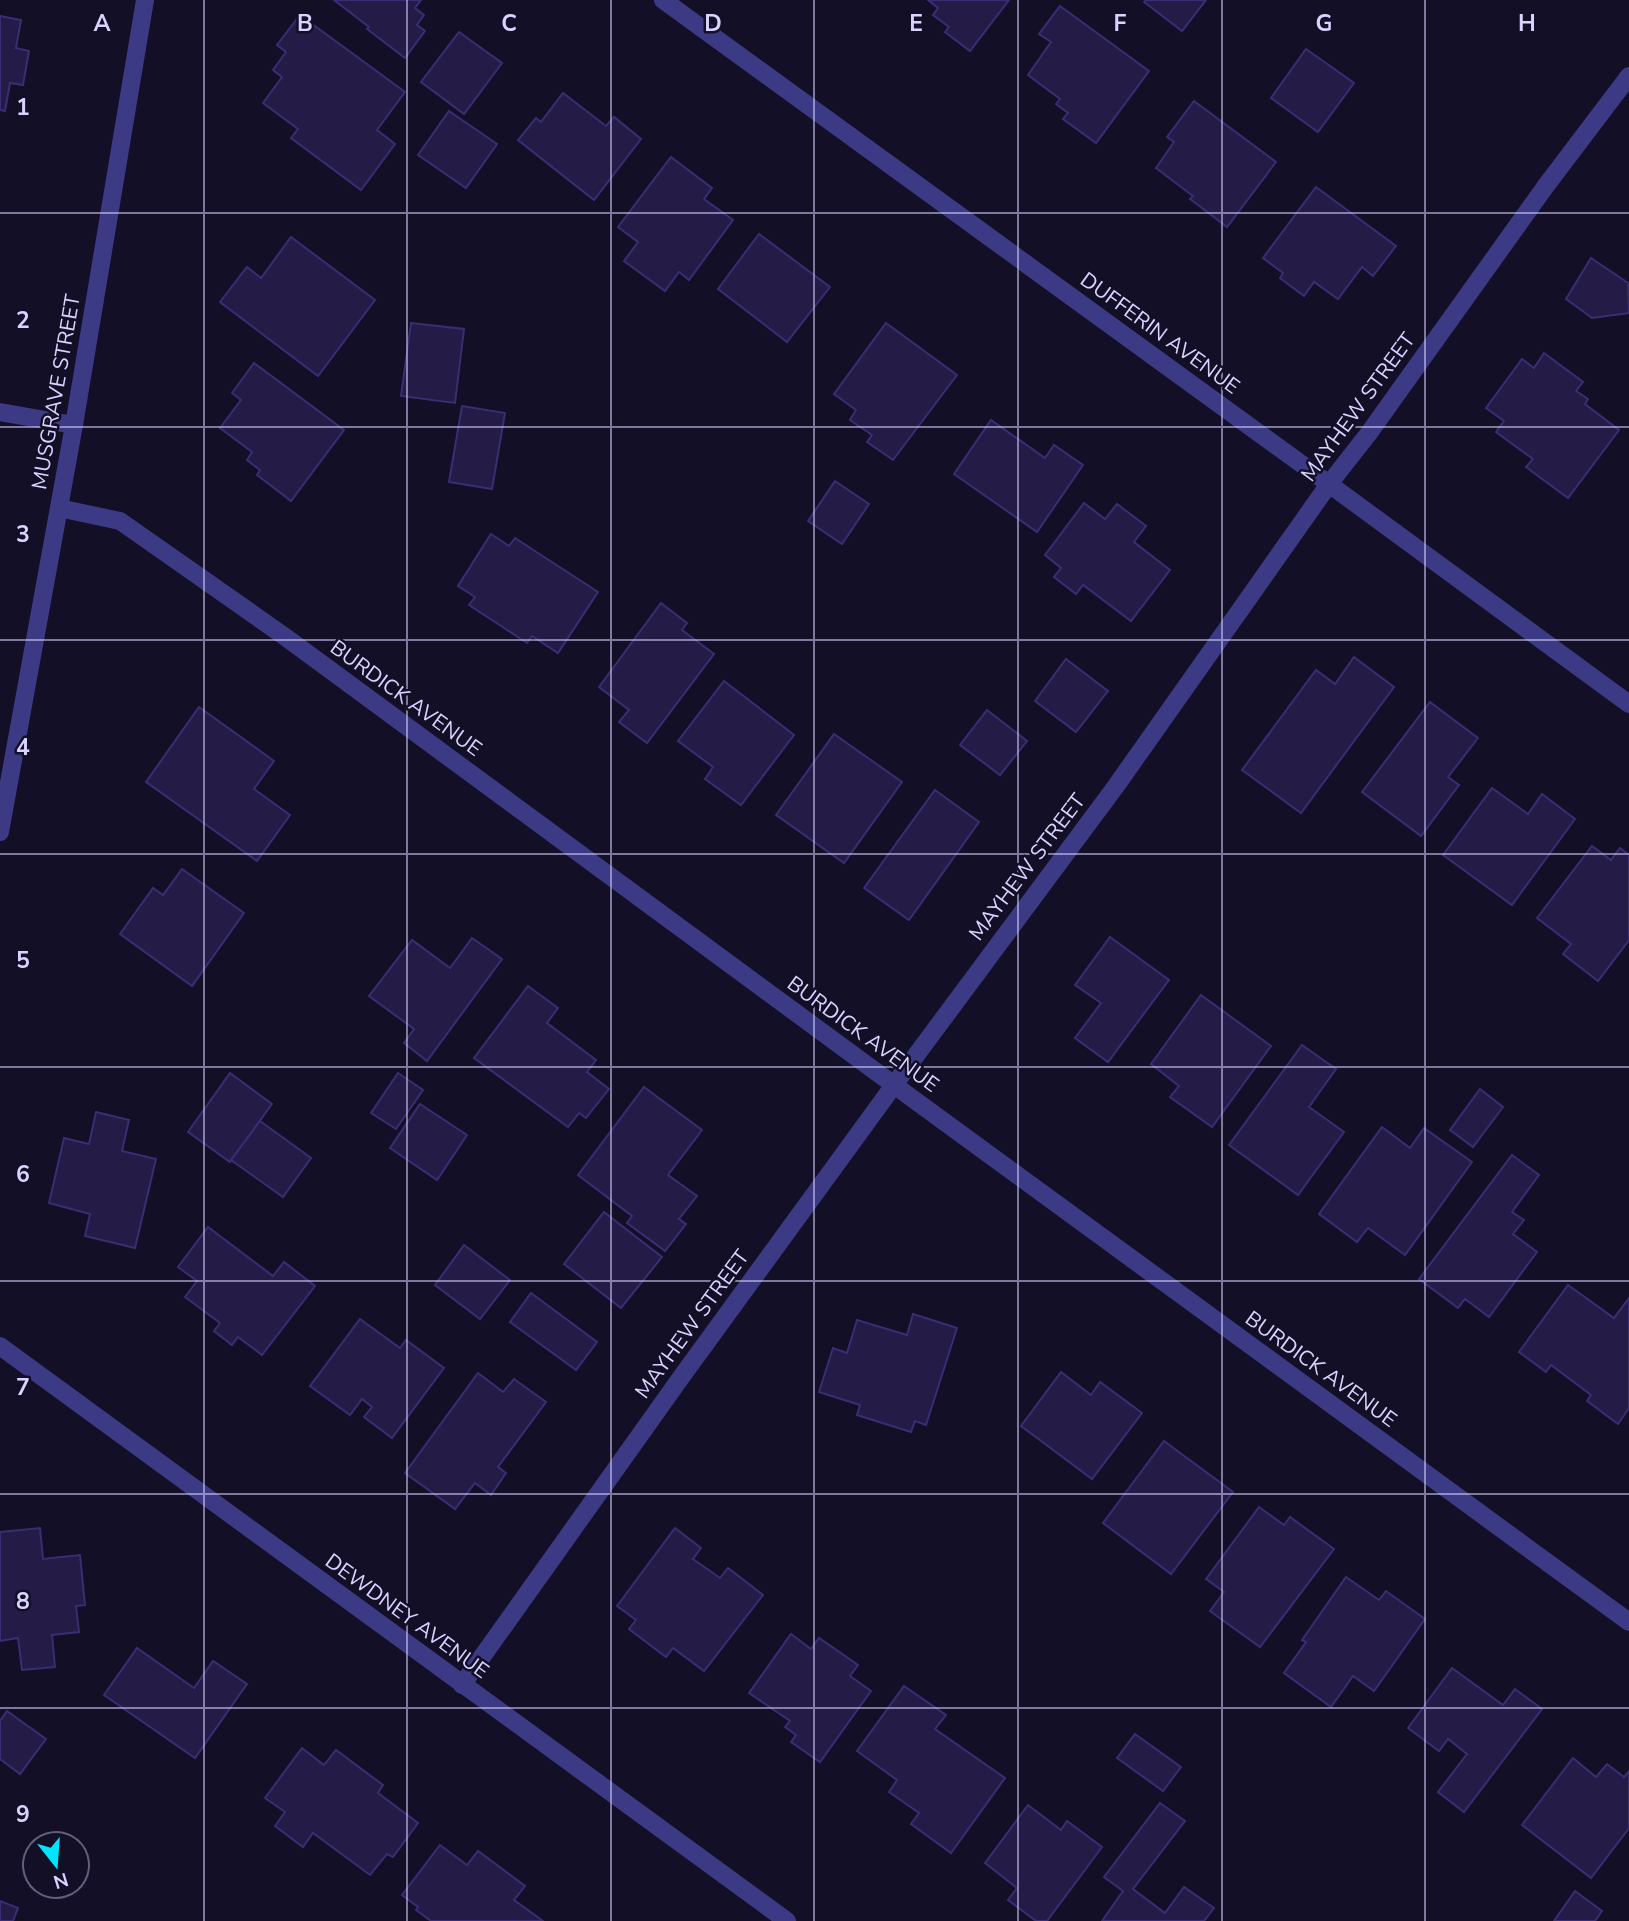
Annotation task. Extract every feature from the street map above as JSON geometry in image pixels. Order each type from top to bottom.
[{"type":"street","name":"MUSGRAVE STREET","points":[[0,832],[74,425],[145,0]]},
{"type":"street","name":"DUFFERIN AVENUE","points":[[663,0],[1629,704]]},
{"type":"street","name":"MAYHEW STREET","points":[[462,1685],[690,1364],[1124,775],[1329,484],[1629,76]]},
{"type":"street","points":[[0,412],[74,425]]},
{"type":"street","name":"BURDICK AVENUE","points":[[59,508],[120,521],[284,636],[1629,1622]]},
{"type":"street","name":"DEWDNEY AVENUE","points":[[0,1346],[787,1921]]},
{"type":"building","points":[[334,0],[421,0],[415,8],[424,15],[417,25],[425,31],[405,58]]},
{"type":"building","points":[[928,0],[1009,0],[970,51],[945,32],[949,27],[933,15],[938,8]]},
{"type":"building","points":[[1206,0],[1182,31],[1144,2]]},
{"type":"building","points":[[1060,6],[1149,71],[1096,143],[1063,119],[1068,113],[1056,104],[1060,99],[1028,75],[1051,42],[1039,34]]},
{"type":"building","points":[[300,15],[405,92],[377,130],[395,144],[361,190],[291,138],[298,129],[263,103],[282,77],[273,70],[286,52],[277,45]]},
{"type":"building","points":[[0,16],[21,20],[16,48],[29,51],[23,85],[10,83],[5,111],[0,110]]},
{"type":"building","points":[[459,32],[502,63],[464,114],[421,82]]},
{"type":"building","points":[[1306,49],[1354,83],[1318,132],[1271,98]]},
{"type":"building","points":[[563,93],[606,126],[614,117],[641,139],[594,200],[518,140],[536,118],[541,122]]},
{"type":"building","points":[[1194,101],[1276,162],[1227,227],[1190,199],[1193,196],[1156,168],[1174,142],[1167,137]]},
{"type":"building","points":[[449,111],[497,144],[466,188],[418,155]]},
{"type":"building","points":[[671,157],[712,188],[704,199],[733,220],[689,280],[679,272],[665,291],[624,261],[638,242],[618,227]]},
{"type":"building","points":[[1316,187],[1396,246],[1373,276],[1362,267],[1338,299],[1314,282],[1304,296],[1280,278],[1283,273],[1263,258]]},
{"type":"building","points":[[759,234],[830,287],[787,342],[718,289]]},
{"type":"building","points":[[291,237],[375,300],[318,376],[220,302],[247,267],[261,278]]},
{"type":"building","points":[[1591,258],[1628,283],[1629,313],[1592,318],[1566,299]]},
{"type":"building","points":[[411,323],[464,329],[455,403],[401,396]]},
{"type":"building","points":[[886,323],[957,375],[893,460],[867,442],[872,435],[850,420],[856,410],[834,394]]},
{"type":"building","points":[[1544,353],[1583,382],[1576,391],[1588,399],[1585,404],[1619,430],[1568,498],[1526,467],[1533,459],[1496,432],[1504,421],[1486,408],[1522,359],[1534,368]]},
{"type":"building","points":[[254,363],[344,430],[291,501],[257,475],[260,470],[247,460],[252,452],[220,428],[241,400],[232,393]]},
{"type":"building","points":[[462,406],[505,413],[492,489],[449,482]]},
{"type":"building","points":[[991,420],[1045,458],[1054,445],[1083,465],[1037,532],[954,474]]},
{"type":"building","points":[[835,481],[869,504],[842,544],[808,521]]},
{"type":"building","points":[[1084,503],[1105,519],[1117,504],[1146,526],[1134,542],[1170,570],[1131,621],[1083,585],[1076,594],[1054,577],[1061,568],[1045,555]]},
{"type":"building","points":[[491,534],[509,546],[515,538],[598,592],[558,653],[532,636],[527,643],[469,605],[475,597],[458,586]]},
{"type":"building","points":[[661,603],[687,623],[682,630],[714,654],[647,743],[619,722],[629,710],[599,687]]},
{"type":"building","points":[[1354,657],[1394,687],[1301,813],[1242,770],[1316,670],[1335,684]]},
{"type":"building","points":[[1066,659],[1108,691],[1076,732],[1035,701]]},
{"type":"building","points":[[724,681],[794,735],[741,805],[705,779],[713,767],[678,741]]},
{"type":"building","points":[[1430,702],[1478,738],[1448,777],[1459,785],[1421,836],[1362,792]]},
{"type":"building","points":[[199,707],[274,761],[254,789],[290,815],[257,861],[146,782]]},
{"type":"building","points":[[987,710],[1027,741],[1000,775],[960,745]]},
{"type":"building","points":[[834,734],[902,782],[844,863],[776,815]]},
{"type":"building","points":[[1492,788],[1528,814],[1542,794],[1575,819],[1512,905],[1443,855]]},
{"type":"building","points":[[935,790],[979,822],[909,920],[864,888]]},
{"type":"building","points":[[1592,846],[1611,860],[1620,848],[1629,855],[1629,940],[1598,981],[1563,954],[1571,944],[1537,918]]},
{"type":"building","points":[[182,869],[244,913],[192,986],[120,934],[153,888],[163,895]]},
{"type":"building","points":[[1110,937],[1169,980],[1108,1062],[1075,1038],[1101,1003],[1075,985]]},
{"type":"building","points":[[472,938],[502,959],[427,1061],[404,1043],[414,1029],[369,996],[412,940],[450,968]]},
{"type":"building","points":[[528,986],[558,1008],[547,1023],[596,1060],[587,1072],[609,1089],[586,1118],[579,1113],[568,1127],[474,1058]]},
{"type":"building","points":[[1201,995],[1271,1046],[1212,1127],[1170,1097],[1179,1086],[1151,1064]]},
{"type":"building","points":[[1302,1045],[1336,1069],[1309,1107],[1344,1132],[1298,1195],[1229,1145]]},
{"type":"building","points":[[230,1073],[272,1104],[230,1162],[188,1132]]},
{"type":"building","points":[[398,1073],[423,1090],[396,1129],[371,1113]]},
{"type":"building","points":[[644,1087],[702,1130],[668,1175],[697,1196],[679,1219],[686,1224],[665,1251],[627,1223],[632,1216],[578,1175]]},
{"type":"building","points":[[1480,1089],[1503,1107],[1473,1147],[1450,1130]]},
{"type":"building","points":[[420,1104],[467,1135],[437,1180],[390,1148]]},
{"type":"building","points":[[96,1112],[129,1120],[122,1151],[156,1159],[135,1248],[85,1236],[90,1214],[49,1203],[64,1138],[89,1144]]},
{"type":"building","points":[[260,1121],[311,1158],[283,1197],[231,1160]]},
{"type":"building","points":[[1382,1127],[1410,1148],[1424,1128],[1472,1162],[1405,1255],[1368,1228],[1357,1242],[1319,1214]]},
{"type":"building","points":[[1512,1155],[1539,1175],[1512,1212],[1524,1220],[1513,1234],[1537,1252],[1489,1317],[1465,1299],[1458,1308],[1419,1279]]},
{"type":"building","points":[[604,1212],[662,1257],[621,1308],[564,1264]]},
{"type":"building","points":[[208,1227],[273,1276],[284,1262],[315,1286],[262,1355],[238,1337],[232,1345],[214,1331],[220,1323],[185,1297],[197,1281],[178,1267]]},
{"type":"building","points":[[464,1245],[510,1280],[480,1319],[435,1285]]},
{"type":"building","points":[[1568,1285],[1614,1318],[1629,1298],[1629,1408],[1618,1424],[1587,1401],[1591,1395],[1551,1365],[1546,1372],[1519,1352]]},
{"type":"building","points":[[531,1293],[597,1342],[576,1370],[510,1322]]},
{"type":"building","points":[[913,1314],[957,1328],[926,1425],[915,1421],[911,1432],[857,1415],[860,1405],[819,1392],[833,1348],[847,1353],[857,1320],[907,1335]]},
{"type":"building","points":[[360,1319],[400,1348],[406,1340],[444,1368],[392,1438],[364,1417],[372,1407],[362,1399],[350,1415],[310,1386]]},
{"type":"building","points":[[1061,1372],[1091,1395],[1100,1382],[1142,1413],[1092,1479],[1021,1426]]},
{"type":"building","points":[[478,1373],[503,1392],[514,1379],[546,1402],[498,1467],[506,1473],[491,1495],[475,1483],[455,1509],[405,1473]]},
{"type":"building","points":[[1164,1441],[1233,1492],[1171,1574],[1103,1523]]},
{"type":"building","points":[[1259,1507],[1284,1525],[1290,1517],[1334,1549],[1260,1647],[1210,1611],[1224,1592],[1206,1579]]},
{"type":"building","points":[[40,1528],[43,1559],[80,1555],[85,1605],[76,1606],[79,1632],[52,1635],[55,1667],[22,1670],[18,1638],[0,1641],[0,1532]]},
{"type":"building","points":[[675,1528],[701,1548],[693,1559],[720,1578],[728,1568],[763,1595],[704,1671],[673,1648],[666,1657],[629,1629],[636,1620],[617,1606]]},
{"type":"building","points":[[1346,1577],[1379,1600],[1386,1591],[1425,1619],[1374,1691],[1353,1676],[1331,1707],[1284,1673],[1306,1642],[1302,1640]]},
{"type":"building","points":[[791,1634],[811,1649],[819,1638],[858,1665],[850,1676],[871,1691],[820,1762],[791,1742],[796,1735],[785,1727],[790,1721],[749,1693]]},
{"type":"building","points":[[137,1648],[194,1688],[213,1661],[247,1684],[195,1758],[104,1695]]},
{"type":"building","points":[[1452,1668],[1503,1705],[1515,1689],[1542,1709],[1464,1812],[1438,1792],[1467,1754],[1448,1739],[1439,1751],[1408,1728]]},
{"type":"building","points":[[904,1686],[946,1715],[935,1729],[1005,1778],[951,1853],[911,1824],[919,1813],[889,1792],[897,1780],[857,1751]]},
{"type":"building","points":[[7,1711],[46,1739],[20,1774],[0,1759],[0,1721]]},
{"type":"building","points":[[1135,1734],[1181,1767],[1163,1791],[1117,1758]]},
{"type":"building","points":[[302,1748],[324,1765],[336,1750],[383,1785],[378,1793],[418,1823],[393,1857],[387,1854],[370,1875],[313,1833],[303,1847],[275,1826],[285,1812],[265,1798]]},
{"type":"building","points":[[1573,1758],[1596,1777],[1607,1764],[1624,1777],[1629,1771],[1629,1828],[1591,1878],[1522,1825]]},
{"type":"building","points":[[1160,1803],[1185,1821],[1133,1889],[1165,1913],[1184,1887],[1214,1908],[1204,1921],[1102,1921],[1123,1891],[1104,1877]]},
{"type":"building","points":[[1028,1805],[1061,1830],[1067,1821],[1102,1847],[1047,1921],[1036,1921],[1008,1900],[1017,1888],[985,1863]]},
{"type":"building","points":[[440,1845],[467,1865],[478,1851],[525,1886],[514,1900],[543,1921],[431,1921],[416,1910],[418,1907],[402,1895]]},
{"type":"building","points":[[1575,1891],[1602,1911],[1595,1921],[1554,1921]]},
{"type":"building","points":[[0,1901],[18,1908],[13,1921],[0,1921]]}]
